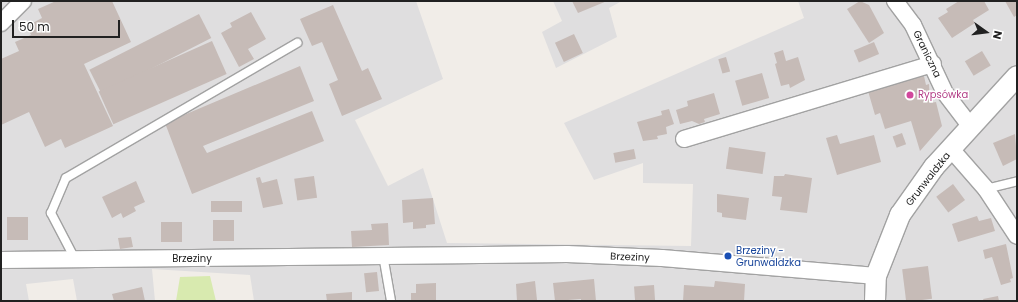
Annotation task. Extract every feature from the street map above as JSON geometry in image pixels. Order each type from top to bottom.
[{"type":"street","points":[[1,23],[23,1]]},
{"type":"street","name":"Graniczna","points":[[895,1],[913,25],[933,64],[945,94],[971,127]]},
{"type":"street","points":[[684,139],[933,64]]},
{"type":"street","name":"Grunwaldzka","points":[[875,301],[876,276],[900,215],[951,149],[1017,76]]},
{"type":"street","points":[[951,149],[986,189],[1017,236]]},
{"type":"street","name":"Brzeziny","points":[[1,260],[567,254],[662,258],[876,276]]},
{"type":"lane","points":[[75,259],[51,213],[66,178],[297,43]]},
{"type":"lane","points":[[986,189],[1017,181]]},
{"type":"lane","points":[[383,255],[391,301]]},
{"type":"shaded area","points":[[1,1],[416,1],[443,79],[355,120],[388,186],[423,168],[447,243],[691,246],[693,184],[643,183],[643,163],[594,180],[564,123],[804,18],[798,1],[1017,1],[1017,301],[254,301],[250,275],[152,269],[155,301],[77,301],[73,279],[26,284],[29,301],[1,301]]},
{"type":"shaded area","points":[[553,1],[622,1],[609,8],[617,37],[556,68],[542,32],[562,21]]},
{"type":"green space","points":[[210,276],[216,301],[176,301],[180,277]]},
{"type":"building","points":[[56,1],[112,1],[131,42],[84,64],[113,126],[65,148],[61,139],[45,147],[29,112],[1,125],[1,59],[19,51],[15,42],[31,35],[27,26],[42,18],[38,9]]},
{"type":"building","points":[[572,1],[607,1],[578,13]]},
{"type":"building","points":[[860,1],[869,5],[884,33],[869,43],[847,9]]},
{"type":"building","points":[[959,1],[984,1],[989,10],[973,20],[975,23],[952,38],[938,18],[948,12],[946,9]]},
{"type":"building","points":[[1005,1],[1017,1],[1017,15],[1014,17]]},
{"type":"building","points":[[333,5],[362,71],[368,68],[382,99],[342,116],[329,84],[338,80],[322,42],[312,46],[300,19]]},
{"type":"building","points":[[251,12],[266,39],[248,49],[254,59],[239,67],[221,33],[232,27],[230,23]]},
{"type":"building","points":[[199,14],[211,38],[102,94],[89,70]]},
{"type":"building","points":[[574,34],[583,53],[564,62],[555,43]]},
{"type":"building","points":[[212,41],[227,74],[113,124],[99,91]]},
{"type":"building","points":[[874,42],[879,54],[859,63],[854,51]]},
{"type":"building","points":[[783,50],[786,61],[798,57],[805,80],[790,88],[789,84],[781,86],[775,64],[777,63],[774,53]]},
{"type":"building","points":[[982,51],[991,66],[974,76],[965,61]]},
{"type":"building","points":[[726,57],[730,71],[722,74],[718,59]]},
{"type":"building","points":[[300,66],[314,101],[203,146],[207,153],[312,111],[324,141],[192,194],[165,123]]},
{"type":"building","points":[[762,73],[769,98],[742,106],[735,81]]},
{"type":"building","points":[[924,76],[926,85],[929,84],[930,103],[936,102],[942,126],[920,151],[911,121],[885,129],[880,113],[875,115],[868,91]]},
{"type":"building","points":[[714,93],[720,114],[704,119],[705,122],[699,124],[692,121],[680,124],[676,110],[688,106],[687,101]]},
{"type":"building","points":[[669,109],[674,124],[666,127],[667,134],[657,136],[658,139],[643,141],[637,122],[662,115],[661,111]]},
{"type":"building","points":[[902,133],[906,144],[897,148],[893,136]]},
{"type":"building","points":[[1015,134],[1017,159],[1003,166],[993,143]]},
{"type":"building","points":[[837,135],[840,144],[874,135],[881,162],[837,175],[826,138]]},
{"type":"building","points":[[729,147],[766,152],[763,174],[726,169]]},
{"type":"building","points":[[634,149],[636,159],[615,163],[613,153]]},
{"type":"building","points":[[785,174],[812,178],[807,213],[780,210],[782,197],[772,196],[774,176],[784,176]]},
{"type":"building","points":[[314,176],[317,198],[297,201],[294,179]]},
{"type":"building","points":[[260,177],[262,183],[277,179],[283,204],[263,208],[256,178]]},
{"type":"building","points":[[136,181],[145,202],[134,207],[136,211],[123,218],[121,213],[112,218],[102,197]]},
{"type":"building","points":[[953,184],[965,200],[948,213],[936,197]]},
{"type":"building","points":[[717,194],[749,198],[746,220],[722,217],[722,213],[717,212]]},
{"type":"building","points":[[433,198],[435,224],[426,225],[426,228],[413,229],[413,222],[403,223],[402,200]]},
{"type":"building","points":[[211,201],[242,201],[242,212],[211,212]]},
{"type":"building","points":[[977,216],[979,221],[991,218],[995,231],[958,242],[952,224]]},
{"type":"building","points":[[7,217],[28,217],[28,240],[7,240]]},
{"type":"building","points":[[213,220],[234,220],[234,241],[213,241]]},
{"type":"building","points":[[161,222],[182,222],[182,242],[161,242]]},
{"type":"building","points":[[388,223],[389,245],[352,247],[351,231],[372,230],[371,224]]},
{"type":"building","points":[[131,237],[133,247],[120,249],[118,238]]},
{"type":"building","points":[[1006,244],[1013,278],[1010,279],[1011,282],[1001,285],[992,257],[985,259],[983,250]]},
{"type":"building","points":[[928,266],[932,299],[906,301],[902,269]]},
{"type":"building","points":[[377,272],[379,291],[366,292],[364,273]]},
{"type":"building","points":[[594,279],[596,301],[581,301],[581,299],[555,301],[553,283]]},
{"type":"building","points":[[535,281],[537,300],[517,301],[516,284]]},
{"type":"building","points":[[715,281],[745,284],[744,301],[683,301],[684,285],[714,287]]},
{"type":"building","points":[[436,283],[436,301],[411,301],[411,293],[416,293],[416,284]]},
{"type":"building","points":[[654,285],[655,301],[635,301],[634,286]]},
{"type":"building","points":[[142,287],[145,301],[114,301],[112,294]]},
{"type":"building","points":[[352,292],[352,301],[327,301],[326,294]]},
{"type":"building","points":[[998,296],[999,301],[984,301],[983,299]]},
{"type":"place","name":"Rypsówka","points":[[910,95]]},
{"type":"place","name":"Brzeziny - Grunwaldzka","points":[[728,256]]}]
